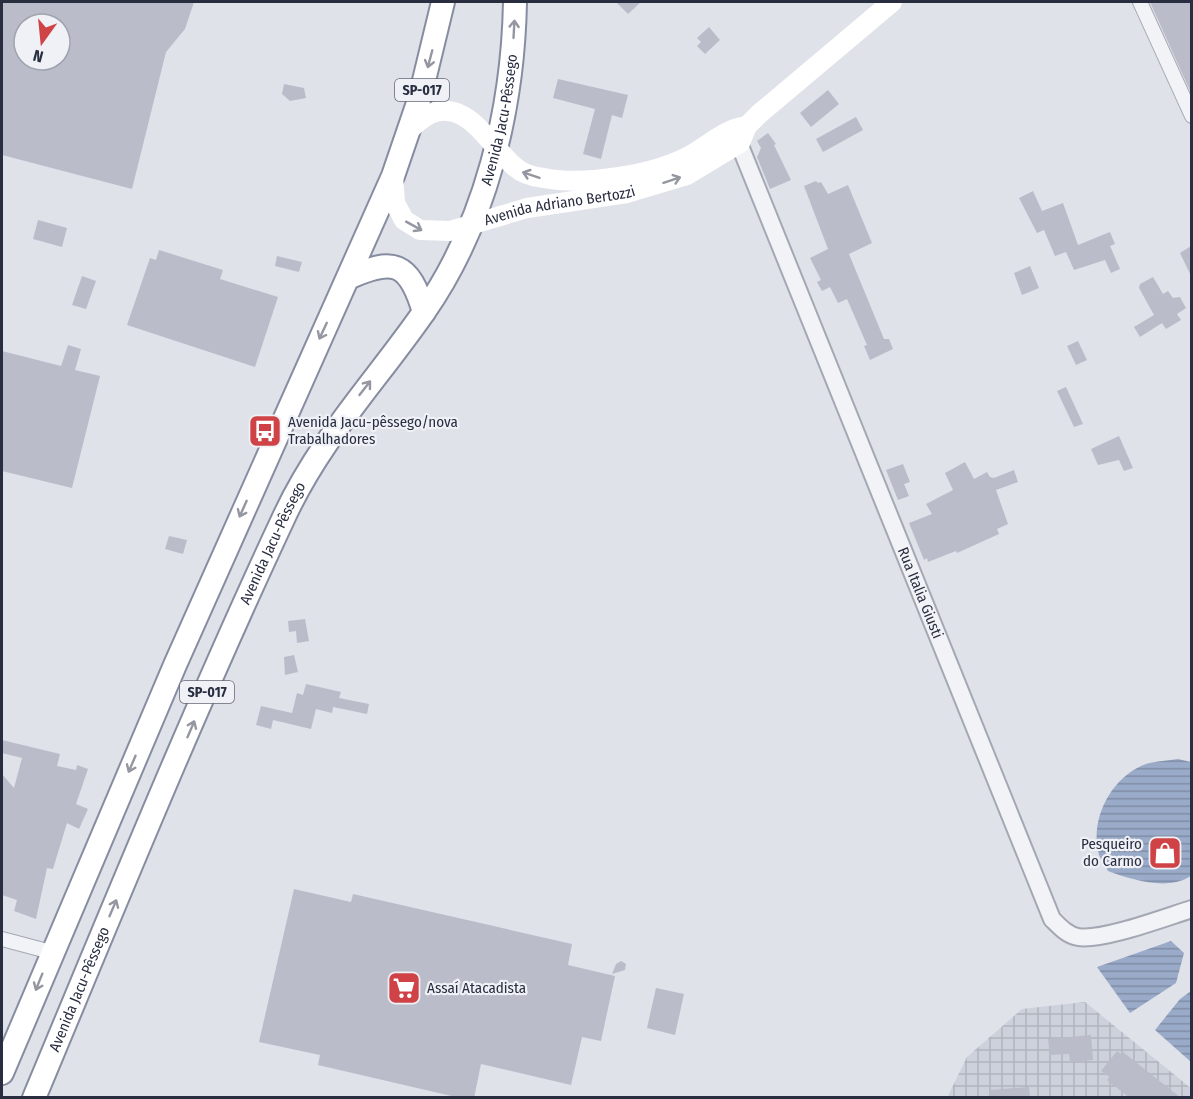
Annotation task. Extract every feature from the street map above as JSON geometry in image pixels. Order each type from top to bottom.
[{"type":"highway","name":"SP-017","points":[[2,1073],[51,952],[231,535],[393,176],[410,129],[443,2]]},
{"type":"highway","name":"Avenida Jacu-Pêssego","points":[[34,1098],[115,903],[285,515],[323,446],[424,312],[471,223],[496,149],[511,69],[515,2]]},
{"type":"highway","points":[[348,278],[378,265],[395,268],[412,282],[424,312]]},
{"type":"main road","name":"Avenida Adriano Bertozzi","points":[[393,176],[395,203],[400,216],[408,225],[434,232],[450,231],[527,208],[627,193],[655,186],[699,170],[739,132],[892,2]]},
{"type":"main road","name":"Avenida Adriano Bertozzi","points":[[410,129],[431,114],[444,111],[472,122],[516,168],[531,176],[560,181],[593,179],[666,165],[739,132]]},
{"type":"street","points":[[1140,2],[1191,116]]},
{"type":"street","name":"Rua Italia Giusti","points":[[739,132],[1052,919],[1065,932],[1079,937],[1097,937],[1191,909]]},
{"type":"street","points":[[2,939],[51,952]]},
{"type":"shaded area","points":[[1085,1002],[1192,1089],[1191,1098],[947,1098],[967,1057],[1022,1009]]},
{"type":"water","points":[[1178,759],[1191,762],[1191,876],[1171,883],[1161,883],[1128,878],[1108,871],[1099,854],[1097,838],[1101,813],[1112,790],[1130,772],[1145,764]]},
{"type":"water","points":[[1171,941],[1184,953],[1176,983],[1130,1013],[1097,967]]},
{"type":"water","points":[[1191,991],[1191,1062],[1155,1030],[1180,999]]},
{"type":"building","points":[[2,2],[194,2],[185,29],[166,52],[132,189],[2,155]]},
{"type":"building","points":[[616,2],[641,2],[628,14]]},
{"type":"building","points":[[1150,2],[1191,2],[1191,93]]},
{"type":"building","points":[[709,27],[720,40],[705,54],[697,46],[701,42],[697,38]]},
{"type":"building","points":[[558,79],[628,95],[622,118],[612,115],[601,159],[583,154],[595,109],[553,98]]},
{"type":"building","points":[[284,84],[304,88],[306,98],[290,101],[282,94]]},
{"type":"building","points":[[828,90],[839,104],[811,127],[800,113]]},
{"type":"building","points":[[856,117],[863,130],[823,152],[816,139]]},
{"type":"building","points":[[768,133],[776,144],[774,145],[791,180],[770,189],[757,157],[761,148],[757,141]]},
{"type":"building","points":[[816,181],[821,182],[828,194],[848,185],[872,243],[849,254],[884,339],[889,339],[893,349],[870,360],[864,346],[867,345],[847,299],[838,303],[830,287],[822,291],[817,282],[821,280],[810,258],[828,249],[804,186]]},
{"type":"building","points":[[1033,191],[1042,211],[1063,203],[1078,245],[1110,232],[1115,244],[1110,246],[1120,269],[1111,273],[1105,260],[1074,270],[1066,252],[1055,256],[1044,230],[1037,233],[1019,198]]},
{"type":"building","points":[[38,220],[67,228],[62,247],[33,239]]},
{"type":"building","points":[[1191,246],[1191,276],[1180,253]]},
{"type":"building","points":[[159,250],[223,270],[220,279],[278,297],[255,367],[127,325],[150,258],[156,260]]},
{"type":"building","points":[[277,256],[302,262],[299,272],[275,266]]},
{"type":"building","points":[[1030,266],[1039,288],[1022,295],[1014,273]]},
{"type":"building","points":[[82,276],[96,281],[86,309],[72,305]]},
{"type":"building","points":[[1153,277],[1163,294],[1168,291],[1173,298],[1180,297],[1186,308],[1177,314],[1181,320],[1166,329],[1162,323],[1140,337],[1134,327],[1154,315],[1139,288],[1140,284]]},
{"type":"building","points":[[1078,341],[1087,360],[1076,365],[1067,346]]},
{"type":"building","points":[[68,345],[81,349],[75,370],[100,376],[72,488],[2,471],[2,351],[61,366]]},
{"type":"building","points":[[1066,387],[1083,424],[1074,427],[1057,391]]},
{"type":"building","points":[[1119,436],[1133,468],[1124,471],[1119,460],[1098,465],[1091,449]]},
{"type":"building","points":[[965,462],[974,479],[987,472],[990,477],[994,478],[1014,470],[1018,482],[996,490],[1008,524],[997,529],[999,534],[957,553],[956,551],[928,562],[927,558],[924,560],[909,523],[932,514],[926,504],[953,490],[945,473]]},
{"type":"building","points":[[903,464],[910,482],[904,484],[909,496],[898,500],[886,470]]},
{"type":"building","points":[[169,536],[187,540],[183,554],[165,549]]},
{"type":"building","points":[[305,619],[309,641],[297,643],[296,631],[289,632],[288,621]]},
{"type":"building","points":[[294,655],[298,672],[285,675],[284,657]]},
{"type":"building","points":[[306,684],[341,692],[339,698],[369,704],[367,714],[333,707],[332,713],[316,709],[311,729],[273,720],[271,729],[256,725],[261,706],[292,713],[297,693],[303,695]]},
{"type":"building","points":[[2,740],[60,754],[57,766],[76,770],[77,765],[88,769],[76,804],[88,809],[79,829],[67,823],[53,869],[47,868],[36,919],[14,911],[17,900],[2,895],[2,774],[14,788],[22,758],[2,753]]},
{"type":"building","points":[[294,889],[351,902],[353,894],[572,944],[568,965],[615,976],[601,1041],[582,1037],[571,1085],[481,1064],[474,1098],[460,1098],[318,1065],[320,1055],[259,1042]]},
{"type":"building","points":[[621,961],[626,964],[625,970],[612,974],[616,964]]},
{"type":"building","points":[[656,988],[684,994],[675,1035],[647,1028]]},
{"type":"building","points":[[1091,1035],[1093,1060],[1070,1062],[1069,1054],[1050,1055],[1048,1039]]},
{"type":"building","points":[[1117,1051],[1122,1055],[1123,1052],[1181,1098],[1130,1098],[1107,1080],[1110,1077],[1101,1071]]},
{"type":"building","points":[[1029,1087],[1030,1098],[990,1098],[990,1090]]},
{"type":"place","name":"Avenida Jacu-pêssego/nova Trabalhadores","points":[[265,431]]},
{"type":"place","name":"Pesqueiro do Carmo","points":[[1165,853]]},
{"type":"place","name":"Assaí Atacadista","points":[[404,988]]}]
